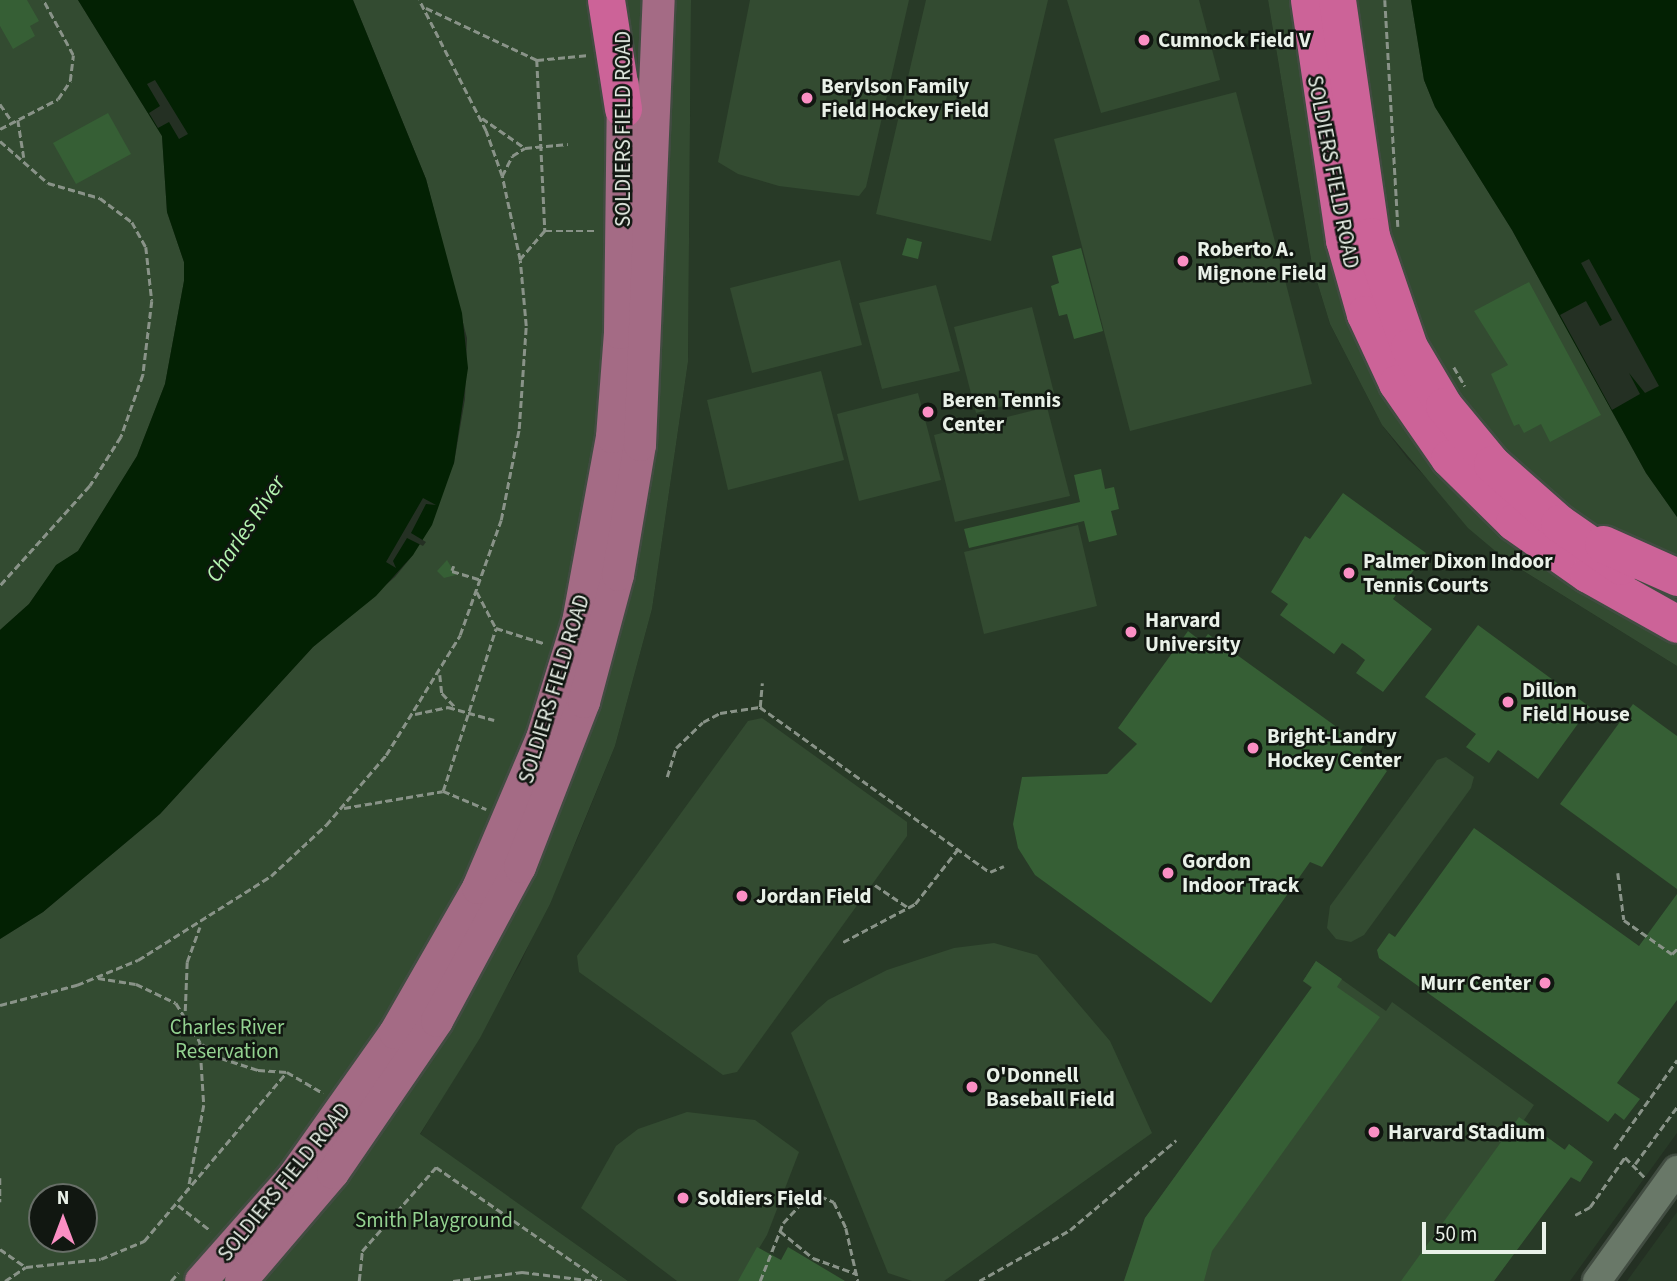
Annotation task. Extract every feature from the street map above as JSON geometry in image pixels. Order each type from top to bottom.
[{"type":"highway","points":[[606,0],[623,109]]},
{"type":"highway","points":[[1309,0],[1324,106]]},
{"type":"highway","name":"SOLDIERS FIELD ROAD","points":[[1337,0],[1371,236],[1402,332],[1430,384],[1472,442],[1567,528],[1677,598]]},
{"type":"highway","name":"SOLDIERS FIELD ROAD","points":[[1324,106],[1351,270],[1370,328],[1404,395],[1449,458],[1496,506],[1628,598],[1677,624]]},
{"type":"highway","points":[[1567,528],[1677,577]]},
{"type":"highway","points":[[1628,598],[1677,636]]},
{"type":"main road","name":"SOLDIERS FIELD ROAD","points":[[201,1281],[293,1177],[395,1034],[478,888],[528,776],[578,622],[608,472],[620,333],[624,0]]},
{"type":"main road","name":"SOLDIERS FIELD ROAD","points":[[241,1281],[340,1164],[443,1011],[520,867],[584,702],[618,575],[641,434],[659,0]]},
{"type":"main road","name":"SOLDIERS FIELD ROAD","points":[[1294,0],[1324,106]]},
{"type":"main road","points":[[1597,1281],[1677,1170]]},
{"type":"path","points":[[0,129],[62,96],[72,73],[71,49],[43,0]]},
{"type":"path","points":[[0,1005],[95,978],[201,925],[271,876],[341,809],[415,714],[440,673],[477,592],[501,520],[523,398],[526,326],[520,260],[502,176],[478,113],[419,0]]},
{"type":"path","points":[[1385,0],[1398,241]]},
{"type":"path","points":[[425,7],[537,60],[589,55]]},
{"type":"path","points":[[520,260],[545,231],[537,60]]},
{"type":"path","points":[[0,104],[13,123]]},
{"type":"path","points":[[478,113],[490,128],[525,148]]},
{"type":"path","points":[[18,120],[24,158]]},
{"type":"path","points":[[0,141],[24,158],[48,183],[100,198],[137,228],[151,276],[151,328],[138,396],[109,458],[0,586]]},
{"type":"path","points":[[502,176],[512,156],[525,148],[568,144]]},
{"type":"path","points":[[545,231],[603,233]]},
{"type":"path","points":[[1449,363],[1469,395]]},
{"type":"path","points":[[454,566],[452,571],[481,580]]},
{"type":"path","points":[[477,592],[496,628],[550,645]]},
{"type":"path","points":[[443,791],[496,628]]},
{"type":"path","points":[[440,673],[442,692],[456,708]]},
{"type":"path","points":[[760,708],[762,683]]},
{"type":"path","points":[[415,714],[456,708],[494,720]]},
{"type":"path","points":[[667,777],[676,748],[703,722],[738,708],[760,708],[990,872],[1004,866]]},
{"type":"path","points":[[341,809],[443,791],[491,812]]},
{"type":"path","points":[[843,942],[909,908],[958,849]]},
{"type":"path","points":[[1618,873],[1624,920],[1672,954],[1677,949]]},
{"type":"path","points":[[875,885],[909,908]]},
{"type":"path","points":[[185,1197],[203,1114],[200,1042],[185,1011],[187,962],[201,925]]},
{"type":"path","points":[[95,978],[150,989],[185,1011]]},
{"type":"path","points":[[200,1042],[235,1064],[287,1072],[327,1096]]},
{"type":"path","points":[[1614,1149],[1677,1060]]},
{"type":"path","points":[[5,1281],[26,1267],[129,1250],[178,1205],[287,1072]]},
{"type":"path","points":[[1635,1164],[1677,1107]]},
{"type":"path","points":[[979,1281],[1070,1230],[1176,1140]]},
{"type":"path","points":[[1576,1215],[1590,1207],[1625,1157],[1635,1164],[1646,1180]]},
{"type":"path","points":[[359,1281],[362,1251],[436,1167],[601,1281]]},
{"type":"path","points":[[0,1178],[0,1202]]},
{"type":"path","points":[[760,1281],[780,1231],[807,1197],[834,1202],[858,1281]]},
{"type":"path","points":[[178,1205],[215,1234]]},
{"type":"path","points":[[780,1231],[813,1258],[857,1274]]},
{"type":"path","points":[[0,1250],[26,1267]]},
{"type":"path","points":[[453,1281],[522,1272],[595,1281]]},
{"type":"shaded area","name":"Harvard University","points":[[691,0],[1268,0],[1312,265],[1330,324],[1382,425],[1408,459],[1506,560],[1677,666],[1677,1133],[1570,1281],[628,1281],[420,1135],[520,964],[576,842],[615,746],[652,609],[688,362]]},
{"type":"shaded area","points":[[1677,1212],[1677,1281],[1627,1281]]},
{"type":"green space","points":[[0,0],[78,0],[162,136],[167,212],[184,262],[184,281],[165,384],[137,456],[78,551],[56,566],[29,604],[0,630]]},
{"type":"green space","name":"Charles River Reservation","points":[[353,0],[691,0],[688,362],[652,609],[615,746],[550,904],[480,1038],[420,1134],[628,1281],[0,1281],[0,939],[43,912],[160,814],[313,647],[395,577],[413,555],[454,463],[465,399],[467,338],[426,179]]},
{"type":"green space","name":"Berylson Family Field Hockey Field","points":[[750,0],[909,0],[866,187],[859,196],[779,186],[738,174],[718,162]]},
{"type":"green space","points":[[926,0],[1048,0],[991,241],[876,214]]},
{"type":"green space","name":"Cumnock Field V","points":[[1067,0],[1199,0],[1220,80],[1101,113]]},
{"type":"green space","points":[[1268,0],[1411,0],[1424,80],[1435,107],[1512,230],[1646,473],[1677,517],[1677,666],[1506,560],[1468,528],[1382,425],[1330,324],[1312,265]]},
{"type":"green space","name":"Roberto A. Mignone Field","points":[[1236,92],[1312,384],[1130,431],[1054,139]]},
{"type":"green space","points":[[840,260],[862,345],[752,373],[730,288]]},
{"type":"green space","points":[[936,285],[960,371],[882,389],[859,303]]},
{"type":"green space","points":[[1032,307],[1054,393],[976,413],[954,327]]},
{"type":"green space","points":[[821,371],[844,460],[728,490],[707,400]]},
{"type":"green space","points":[[918,393],[941,480],[859,501],[837,414]]},
{"type":"green space","points":[[1047,407],[1070,496],[955,522],[934,435]]},
{"type":"green space","points":[[1078,525],[1097,606],[984,634],[964,552]]},
{"type":"green space","name":"Jordan Field","points":[[762,718],[907,822],[907,836],[737,1072],[723,1075],[579,972],[577,956],[748,721]]},
{"type":"green space","points":[[1446,757],[1474,777],[1471,788],[1364,935],[1351,942],[1336,939],[1327,928],[1330,906],[1437,760]]},
{"type":"green space","name":"O'Donnell Baseball Field","points":[[994,943],[1037,955],[1110,1041],[1152,1133],[944,1281],[912,1281],[888,1273],[791,1033],[828,1000],[887,970],[954,948]]},
{"type":"green space","name":"Harvard Stadium","points":[[1316,961],[1386,1011],[1392,1002],[1534,1105],[1524,1120],[1564,1150],[1569,1144],[1593,1162],[1580,1182],[1570,1177],[1494,1281],[1124,1281],[1145,1218],[1312,988],[1303,981]]},
{"type":"green space","name":"Soldiers Field","points":[[687,1112],[755,1120],[799,1152],[767,1235],[739,1281],[677,1281],[581,1208],[616,1146],[638,1129]]},
{"type":"water","name":"Charles River","points":[[78,0],[353,0],[426,179],[462,313],[468,368],[454,463],[432,525],[413,555],[376,596],[313,647],[160,814],[43,912],[0,939],[0,630],[29,604],[56,565],[78,551],[137,456],[165,384],[184,281],[184,262],[167,212],[162,136]]},
{"type":"water","points":[[1411,0],[1677,0],[1677,517],[1646,473],[1512,230],[1435,107],[1424,80]]},
{"type":"pier","points":[[131,57],[147,84],[155,80],[188,134],[179,139],[169,122],[158,128],[149,113],[160,106]]},
{"type":"pier","points":[[1589,259],[1659,386],[1645,393],[1629,373],[1640,394],[1612,410],[1560,315],[1586,301],[1600,326],[1612,320],[1581,263]]},
{"type":"pier","points":[[423,498],[436,505],[426,504],[411,533],[426,542],[423,546],[407,538],[393,561],[396,568],[386,562]]},
{"type":"building","points":[[0,0],[27,0],[39,21],[30,26],[35,36],[13,49],[0,26]]},
{"type":"building","points":[[108,113],[131,154],[76,184],[53,143]]},
{"type":"building","points":[[907,238],[922,242],[918,259],[902,255]]},
{"type":"building","points":[[1081,248],[1103,331],[1074,339],[1067,314],[1059,316],[1051,286],[1059,283],[1052,256]]},
{"type":"building","points":[[1529,282],[1601,415],[1550,442],[1541,424],[1524,433],[1519,424],[1514,426],[1491,374],[1508,365],[1474,311]]},
{"type":"building","points":[[1101,469],[1105,489],[1114,487],[1119,509],[1111,511],[1117,535],[1089,542],[1084,521],[969,548],[964,529],[1080,502],[1074,475]]},
{"type":"building","name":"Palmer Dixon Indoor Tennis Courts","points":[[1343,493],[1426,553],[1393,599],[1432,629],[1383,692],[1356,673],[1365,660],[1342,643],[1334,654],[1280,615],[1288,604],[1271,592],[1305,536],[1310,539]]},
{"type":"building","points":[[447,560],[456,575],[444,578],[437,571]]},
{"type":"building","name":"Dillon Field House","points":[[1478,625],[1590,707],[1538,779],[1498,750],[1489,763],[1466,747],[1476,734],[1425,697]]},
{"type":"building","points":[[1188,631],[1202,642],[1208,634],[1363,746],[1360,751],[1387,771],[1322,867],[1310,862],[1211,1003],[1035,875],[1018,848],[1013,824],[1022,777],[1107,774],[1137,744],[1118,728]]},
{"type":"building","points":[[1633,704],[1677,736],[1677,889],[1560,804]]},
{"type":"building","name":"Murr Center","points":[[1474,828],[1639,946],[1677,894],[1677,1000],[1617,1083],[1640,1099],[1624,1120],[1615,1113],[1608,1122],[1379,958],[1377,950],[1389,933],[1395,937]]},
{"type":"building","points":[[1316,961],[1342,979],[1337,987],[1380,1017],[1212,1251],[1204,1281],[1124,1281],[1145,1218],[1312,987],[1303,981]]},
{"type":"building","points":[[1519,1117],[1565,1150],[1569,1144],[1593,1162],[1580,1182],[1571,1177],[1494,1281],[1401,1281]]},
{"type":"building","points":[[757,1247],[781,1260],[788,1247],[845,1281],[738,1281]]},
{"type":"place","name":"Cumnock Field V","points":[[1144,40]]},
{"type":"place","name":"Berylson Family Field Hockey Field","points":[[807,98]]},
{"type":"place","name":"Roberto A. Mignone Field","points":[[1183,261]]},
{"type":"place","name":"Beren Tennis Center","points":[[928,412]]},
{"type":"place","name":"Palmer Dixon Indoor Tennis Courts","points":[[1349,573]]},
{"type":"place","name":"Harvard University","points":[[1131,632]]},
{"type":"place","name":"Dillon Field House","points":[[1508,702]]},
{"type":"place","name":"Bright-Landry Hockey Center","points":[[1253,748]]},
{"type":"place","name":"Gordon Indoor Track","points":[[1168,873]]},
{"type":"place","name":"Jordan Field","points":[[742,896]]},
{"type":"place","name":"Murr Center","points":[[1545,983]]},
{"type":"place","name":"O'Donnell Baseball Field","points":[[972,1087]]},
{"type":"place","name":"Harvard Stadium","points":[[1374,1132]]},
{"type":"place","name":"Soldiers Field","points":[[683,1198]]},
{"type":"park label","name":"Smith Playground","points":[[434,1220]]}]
